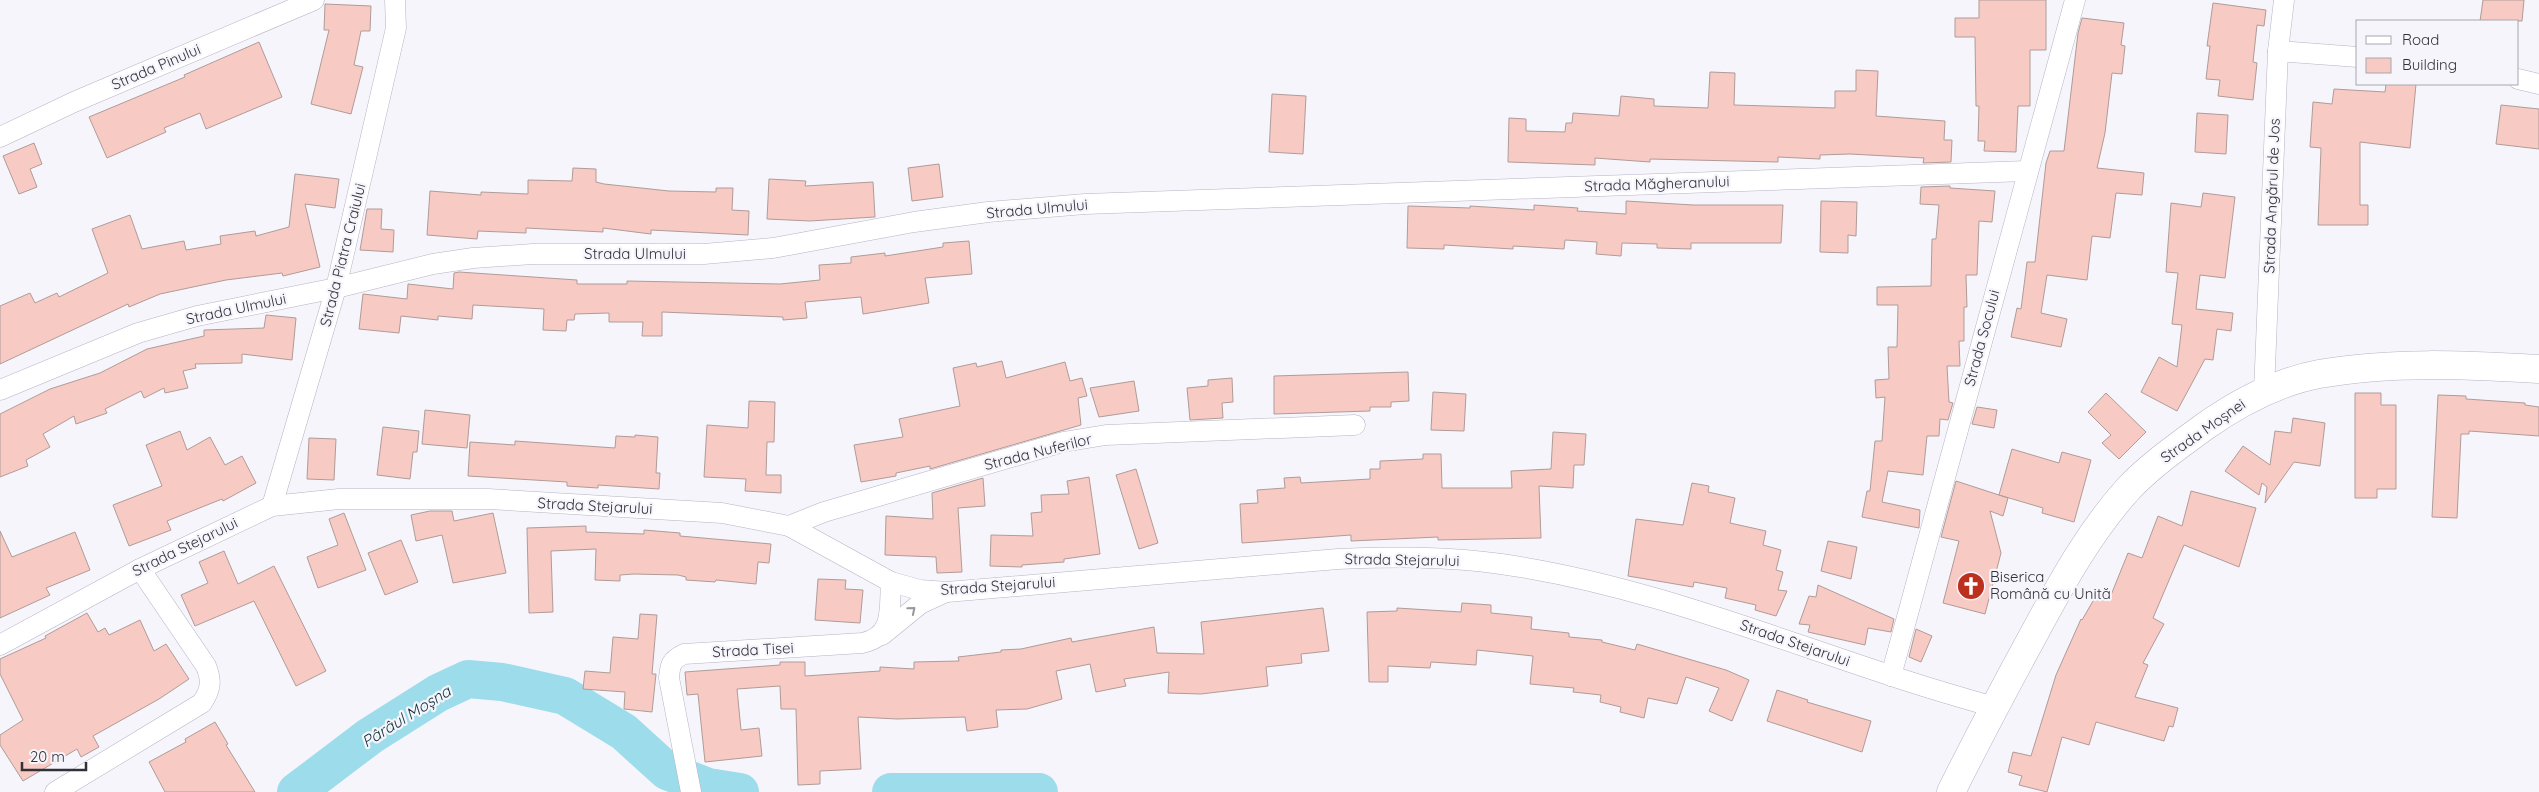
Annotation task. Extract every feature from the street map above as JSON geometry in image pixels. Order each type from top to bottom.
[{"type":"main road","name":"Strada Moșnei","points":[[1951,792],[1994,707],[2063,581],[2102,522],[2130,488],[2161,459],[2234,406],[2264,392],[2317,374],[2382,366],[2452,365],[2539,369]]},
{"type":"street","name":"Strada Pinului","points":[[0,137],[74,102],[314,0]]},
{"type":"street","name":"Strada Piatra Craiului","points":[[272,506],[336,288],[396,28],[395,0]]},
{"type":"street","name":"Strada Socului","points":[[1891,676],[2075,0]]},
{"type":"street","name":"Strada Angărul de Jos","points":[[2264,392],[2278,52],[2284,0]]},
{"type":"street","points":[[2278,52],[2356,57]]},
{"type":"street","points":[[2519,79],[2539,84]]},
{"type":"street","name":"Strada Măgheranului","points":[[1287,197],[2027,171]]},
{"type":"street","name":"Strada Ulmului","points":[[0,390],[147,331],[197,316],[336,288],[433,264],[473,258],[533,254],[704,254],[773,248],[914,222],[988,212],[1085,204],[1287,197]]},
{"type":"street","name":"Strada Nuferilor","points":[[789,526],[824,512],[1063,442],[1106,435],[1355,425]]},
{"type":"street","name":"Strada Stejarului","points":[[0,645],[140,568],[272,506],[339,499],[488,499],[722,513],[789,526],[890,582],[920,590],[947,592],[1338,559],[1397,556],[1481,562],[1609,585],[1697,610],[1891,676],[1994,707]]},
{"type":"street","points":[[55,792],[202,703],[208,694],[212,681],[206,666],[140,568]]},
{"type":"street","points":[[882,635],[888,624],[890,582]]},
{"type":"street","points":[[882,635],[920,604],[947,592]]},
{"type":"street","name":"Strada Tisei","points":[[691,792],[669,678],[670,665],[675,658],[684,654],[862,644],[874,641],[882,635]]},
{"type":"building","points":[[1979,0],[2046,0],[2046,50],[2030,50],[2030,106],[2018,106],[2016,152],[1984,151],[1985,141],[1978,141],[1979,106],[1976,106],[1975,37],[1955,37],[1955,18],[1979,18]]},
{"type":"building","points":[[2483,0],[2524,0],[2522,21],[2480,20]]},
{"type":"building","points":[[2213,3],[2266,10],[2264,26],[2257,25],[2253,62],[2257,63],[2253,100],[2218,96],[2220,80],[2206,79],[2210,46],[2207,46]]},
{"type":"building","points":[[325,4],[371,6],[370,31],[361,31],[354,65],[363,67],[351,114],[311,104],[329,30],[324,30]]},
{"type":"building","points":[[2082,18],[2124,23],[2121,45],[2125,46],[2122,74],[2112,73],[2105,133],[2097,168],[2144,173],[2142,195],[2116,193],[2110,238],[2092,236],[2087,280],[2047,275],[2041,313],[2067,319],[2061,347],[2011,337],[2017,308],[2021,309],[2027,262],[2035,262],[2046,163],[2050,151],[2064,151],[2078,33]]},
{"type":"building","points":[[259,42],[282,97],[206,129],[200,113],[164,128],[166,132],[107,158],[89,117],[185,77],[184,75]]},
{"type":"building","points":[[1856,70],[1878,71],[1876,116],[1945,121],[1944,140],[1952,140],[1951,162],[1923,163],[1924,158],[1850,154],[1820,155],[1820,159],[1778,157],[1778,162],[1650,159],[1650,162],[1595,158],[1595,165],[1508,162],[1509,118],[1526,119],[1526,131],[1565,132],[1566,123],[1572,123],[1573,113],[1619,116],[1621,96],[1654,99],[1654,106],[1708,108],[1710,72],[1735,73],[1734,105],[1835,108],[1835,91],[1856,91]]},
{"type":"building","points":[[2386,85],[2416,85],[2410,148],[2360,142],[2360,205],[2368,205],[2368,225],[2318,225],[2321,148],[2310,147],[2313,102],[2332,104],[2334,89],[2385,92]]},
{"type":"building","points":[[1272,94],[1306,96],[1303,154],[1269,152]]},
{"type":"building","points":[[2501,105],[2539,109],[2539,149],[2496,144]]},
{"type":"building","points":[[2197,113],[2228,115],[2226,154],[2195,152]]},
{"type":"building","points":[[34,143],[42,164],[30,169],[37,187],[19,194],[3,156]]},
{"type":"building","points":[[939,164],[943,197],[912,201],[908,168]]},
{"type":"building","points":[[573,168],[596,169],[596,182],[604,184],[669,191],[716,192],[716,188],[733,188],[732,210],[749,211],[748,235],[651,230],[651,234],[603,228],[603,232],[526,228],[526,233],[478,231],[477,239],[427,235],[430,191],[481,195],[481,192],[528,194],[528,180],[572,181]]},
{"type":"building","points":[[295,174],[339,179],[335,208],[305,204],[320,267],[283,276],[282,273],[226,280],[160,294],[129,307],[128,304],[0,364],[0,306],[30,293],[35,303],[57,293],[59,297],[108,273],[92,229],[130,215],[142,249],[184,241],[186,250],[221,244],[220,236],[255,231],[256,236],[289,227]]},
{"type":"building","points":[[769,179],[806,181],[805,186],[873,182],[875,217],[810,221],[767,219]]},
{"type":"building","points":[[1950,186],[1950,188],[1995,191],[1992,222],[1979,221],[1977,275],[1966,275],[1967,307],[1964,307],[1964,341],[1959,341],[1960,366],[1947,366],[1949,402],[1953,403],[1948,420],[1940,419],[1939,436],[1927,436],[1923,475],[1888,471],[1882,502],[1920,510],[1919,528],[1862,517],[1867,491],[1870,491],[1875,441],[1882,441],[1885,397],[1876,398],[1875,380],[1889,379],[1888,347],[1897,347],[1898,305],[1877,305],[1877,287],[1931,286],[1932,239],[1936,239],[1939,205],[1920,204],[1921,187]]},
{"type":"building","points":[[2203,193],[2235,197],[2225,278],[2200,275],[2196,309],[2233,313],[2231,331],[2217,329],[2213,360],[2205,359],[2177,411],[2141,392],[2159,357],[2177,367],[2182,325],[2172,324],[2178,273],[2166,272],[2171,203],[2201,207]]},
{"type":"building","points":[[1626,201],[1693,205],[1783,205],[1781,243],[1691,243],[1691,249],[1657,248],[1657,244],[1622,243],[1621,256],[1596,254],[1597,242],[1565,240],[1564,249],[1513,246],[1513,249],[1444,245],[1444,249],[1407,248],[1408,206],[1470,208],[1470,206],[1534,210],[1534,205],[1578,208],[1577,211],[1626,214]]},
{"type":"building","points":[[1821,201],[1857,202],[1856,236],[1848,235],[1848,253],[1820,252]]},
{"type":"building","points":[[367,209],[382,209],[381,229],[394,230],[393,252],[360,250]]},
{"type":"building","points":[[969,241],[972,274],[925,278],[929,303],[863,314],[861,297],[805,302],[807,318],[783,320],[783,317],[662,312],[662,336],[642,336],[643,322],[609,322],[609,313],[575,314],[574,320],[567,320],[566,331],[543,330],[544,309],[473,305],[472,319],[438,316],[438,320],[401,316],[399,333],[359,329],[363,294],[407,299],[408,284],[453,289],[454,273],[459,272],[577,280],[577,284],[627,284],[627,281],[780,284],[820,280],[819,265],[851,263],[851,257],[885,253],[885,256],[943,247],[943,243]]},
{"type":"building","points":[[266,315],[296,318],[292,360],[242,354],[242,363],[195,364],[196,368],[183,371],[188,388],[165,393],[164,388],[144,398],[141,391],[105,409],[107,413],[76,424],[74,416],[43,434],[50,447],[26,460],[28,466],[0,477],[0,414],[50,389],[100,373],[147,349],[204,336],[204,330],[264,328]]},
{"type":"building","points":[[1002,361],[1006,378],[1065,362],[1070,381],[1082,378],[1087,396],[1078,398],[1081,425],[930,469],[930,466],[896,473],[896,476],[861,482],[854,445],[903,437],[899,419],[960,406],[953,368],[976,363],[977,367]]},
{"type":"building","points":[[1408,372],[1409,401],[1391,402],[1391,407],[1370,407],[1370,411],[1274,414],[1274,376]]},
{"type":"building","points":[[1232,378],[1233,402],[1222,403],[1223,418],[1190,420],[1187,388],[1208,386],[1208,380]]},
{"type":"building","points":[[1134,381],[1139,411],[1099,417],[1090,388]]},
{"type":"building","points":[[1433,392],[1466,394],[1464,431],[1431,430]]},
{"type":"building","points":[[2106,393],[2146,432],[2119,459],[2102,443],[2111,435],[2088,412]]},
{"type":"building","points":[[2355,393],[2381,393],[2381,405],[2396,405],[2396,489],[2377,489],[2377,498],[2355,498]]},
{"type":"building","points":[[2438,395],[2466,396],[2466,399],[2525,403],[2525,405],[2539,407],[2539,436],[2469,431],[2469,434],[2461,434],[2457,518],[2432,517]]},
{"type":"building","points":[[749,401],[775,402],[774,442],[767,442],[766,475],[781,475],[781,493],[745,491],[746,479],[704,477],[707,425],[748,428]]},
{"type":"building","points":[[1977,407],[1997,410],[1994,428],[1972,424]]},
{"type":"building","points":[[425,410],[470,415],[467,448],[422,444]]},
{"type":"building","points":[[2293,418],[2325,423],[2320,466],[2294,462],[2265,503],[2267,487],[2262,483],[2259,495],[2225,471],[2243,446],[2270,465],[2275,431],[2291,433]]},
{"type":"building","points":[[383,427],[419,431],[417,452],[413,452],[410,479],[377,475]]},
{"type":"building","points":[[180,431],[187,450],[210,437],[225,465],[242,456],[256,483],[223,501],[222,499],[167,521],[171,530],[129,546],[113,505],[162,486],[146,445]]},
{"type":"building","points":[[1553,432],[1586,434],[1584,465],[1574,465],[1573,488],[1539,486],[1541,538],[1438,540],[1438,537],[1351,541],[1351,535],[1242,543],[1240,504],[1258,503],[1257,490],[1285,488],[1284,478],[1300,477],[1301,483],[1370,479],[1370,469],[1380,469],[1380,461],[1423,459],[1423,454],[1441,454],[1442,488],[1512,488],[1511,471],[1551,469]]},
{"type":"building","points":[[635,435],[658,437],[656,473],[660,473],[659,489],[598,485],[598,488],[567,486],[567,482],[468,476],[470,442],[515,445],[515,441],[615,448],[616,436],[635,437]]},
{"type":"building","points":[[309,438],[336,439],[334,480],[307,479]]},
{"type":"building","points":[[2012,449],[2059,463],[2062,452],[2091,460],[2074,522],[2042,513],[2043,508],[1999,495]]},
{"type":"building","points":[[1136,469],[1158,543],[1139,549],[1116,475]]},
{"type":"building","points":[[1089,477],[1100,554],[1064,559],[1064,562],[1022,565],[1022,567],[990,566],[991,535],[1033,536],[1031,513],[1042,512],[1041,495],[1069,494],[1067,481]]},
{"type":"building","points":[[983,478],[985,506],[958,508],[962,572],[937,573],[936,557],[885,555],[886,516],[933,519],[932,493]]},
{"type":"building","points":[[1956,481],[2008,498],[2003,516],[1990,511],[2001,553],[1985,614],[1943,603],[1959,541],[1941,537]]},
{"type":"building","points":[[1692,483],[1709,486],[1708,492],[1735,498],[1730,523],[1766,531],[1763,545],[1781,550],[1776,570],[1783,572],[1778,590],[1787,591],[1776,616],[1755,610],[1756,605],[1725,598],[1727,588],[1694,582],[1693,587],[1628,576],[1636,519],[1683,525]]},
{"type":"building","points":[[2191,491],[2256,508],[2239,567],[2184,545],[2153,618],[2164,624],[2143,663],[2148,665],[2135,697],[2178,708],[2173,727],[2169,726],[2164,741],[2096,722],[2089,745],[2062,737],[2047,792],[2019,785],[2022,776],[2008,772],[2013,752],[2031,756],[2056,675],[2081,619],[2100,589],[2111,595],[2128,553],[2142,558],[2158,516],[2182,526]]},
{"type":"building","points":[[430,511],[452,511],[454,521],[493,513],[506,573],[453,583],[442,535],[416,541],[411,515]]},
{"type":"building","points":[[344,513],[366,570],[318,588],[307,557],[338,545],[329,519]]},
{"type":"building","points":[[586,526],[586,532],[644,534],[644,530],[680,533],[680,536],[771,544],[769,563],[758,562],[756,584],[716,580],[715,582],[686,580],[686,577],[678,575],[634,574],[620,575],[620,581],[595,580],[596,549],[551,551],[553,612],[529,613],[527,528]]},
{"type":"building","points":[[0,531],[12,557],[75,532],[90,570],[46,588],[50,595],[0,618]]},
{"type":"building","points":[[401,540],[418,582],[385,595],[368,553]]},
{"type":"building","points":[[1828,541],[1857,547],[1851,579],[1821,571]]},
{"type":"building","points":[[224,551],[238,584],[274,566],[326,671],[296,686],[254,601],[195,626],[181,595],[208,583],[199,562]]},
{"type":"building","points":[[818,579],[846,580],[845,589],[863,590],[860,623],[815,620]]},
{"type":"building","points":[[1818,585],[1894,619],[1891,632],[1868,628],[1865,645],[1808,632],[1810,625],[1799,624],[1809,596],[1816,597]]},
{"type":"building","points":[[1462,603],[1491,605],[1491,613],[1532,617],[1531,629],[1569,633],[1569,637],[1602,640],[1602,642],[1635,650],[1637,644],[1726,670],[1749,680],[1732,721],[1709,711],[1719,688],[1686,677],[1677,704],[1648,698],[1644,718],[1620,712],[1621,707],[1600,702],[1601,695],[1573,692],[1574,688],[1530,684],[1533,656],[1477,650],[1476,665],[1431,662],[1430,668],[1388,666],[1388,682],[1369,682],[1367,612],[1397,611],[1397,608],[1461,612]]},
{"type":"building","points":[[1323,608],[1329,651],[1301,654],[1302,663],[1266,667],[1268,686],[1201,694],[1168,693],[1169,672],[1124,679],[1126,686],[1096,692],[1090,664],[1056,671],[1062,699],[1027,709],[996,710],[998,727],[967,731],[965,717],[897,719],[858,717],[861,769],[820,771],[820,784],[798,785],[796,709],[781,709],[780,686],[737,689],[741,730],[759,728],[762,756],[705,762],[698,694],[687,695],[685,672],[780,665],[780,662],[805,662],[805,676],[880,671],[880,667],[914,669],[914,662],[959,661],[958,657],[1001,652],[1001,650],[1021,649],[1071,638],[1072,642],[1154,627],[1157,653],[1204,654],[1201,622]]},
{"type":"building","points":[[87,613],[98,632],[105,628],[109,635],[140,620],[154,651],[166,644],[189,679],[159,699],[93,736],[99,747],[81,757],[77,749],[23,781],[0,745],[0,735],[23,720],[0,674],[0,659],[46,638],[45,636]]},
{"type":"building","points":[[640,614],[657,615],[652,674],[656,674],[652,712],[624,709],[625,692],[583,689],[585,671],[610,673],[613,637],[638,639]]},
{"type":"building","points":[[1916,629],[1932,636],[1921,662],[1909,657]]},
{"type":"building","points":[[1777,690],[1808,700],[1807,702],[1871,721],[1862,752],[1767,721]]},
{"type":"building","points":[[215,722],[228,744],[226,745],[255,792],[165,792],[149,762],[186,742],[185,739]]},
{"type":"waterway","name":"Pârâul Moșna","points":[[296,792],[370,736],[438,693],[468,679],[502,682],[565,696],[624,732],[667,771],[708,787],[740,792]]},
{"type":"waterway","name":"Pârâul Moșna","points":[[891,792],[1039,792]]},
{"type":"place","name":"Biserica Română cu Unită","points":[[1971,586]]}]
